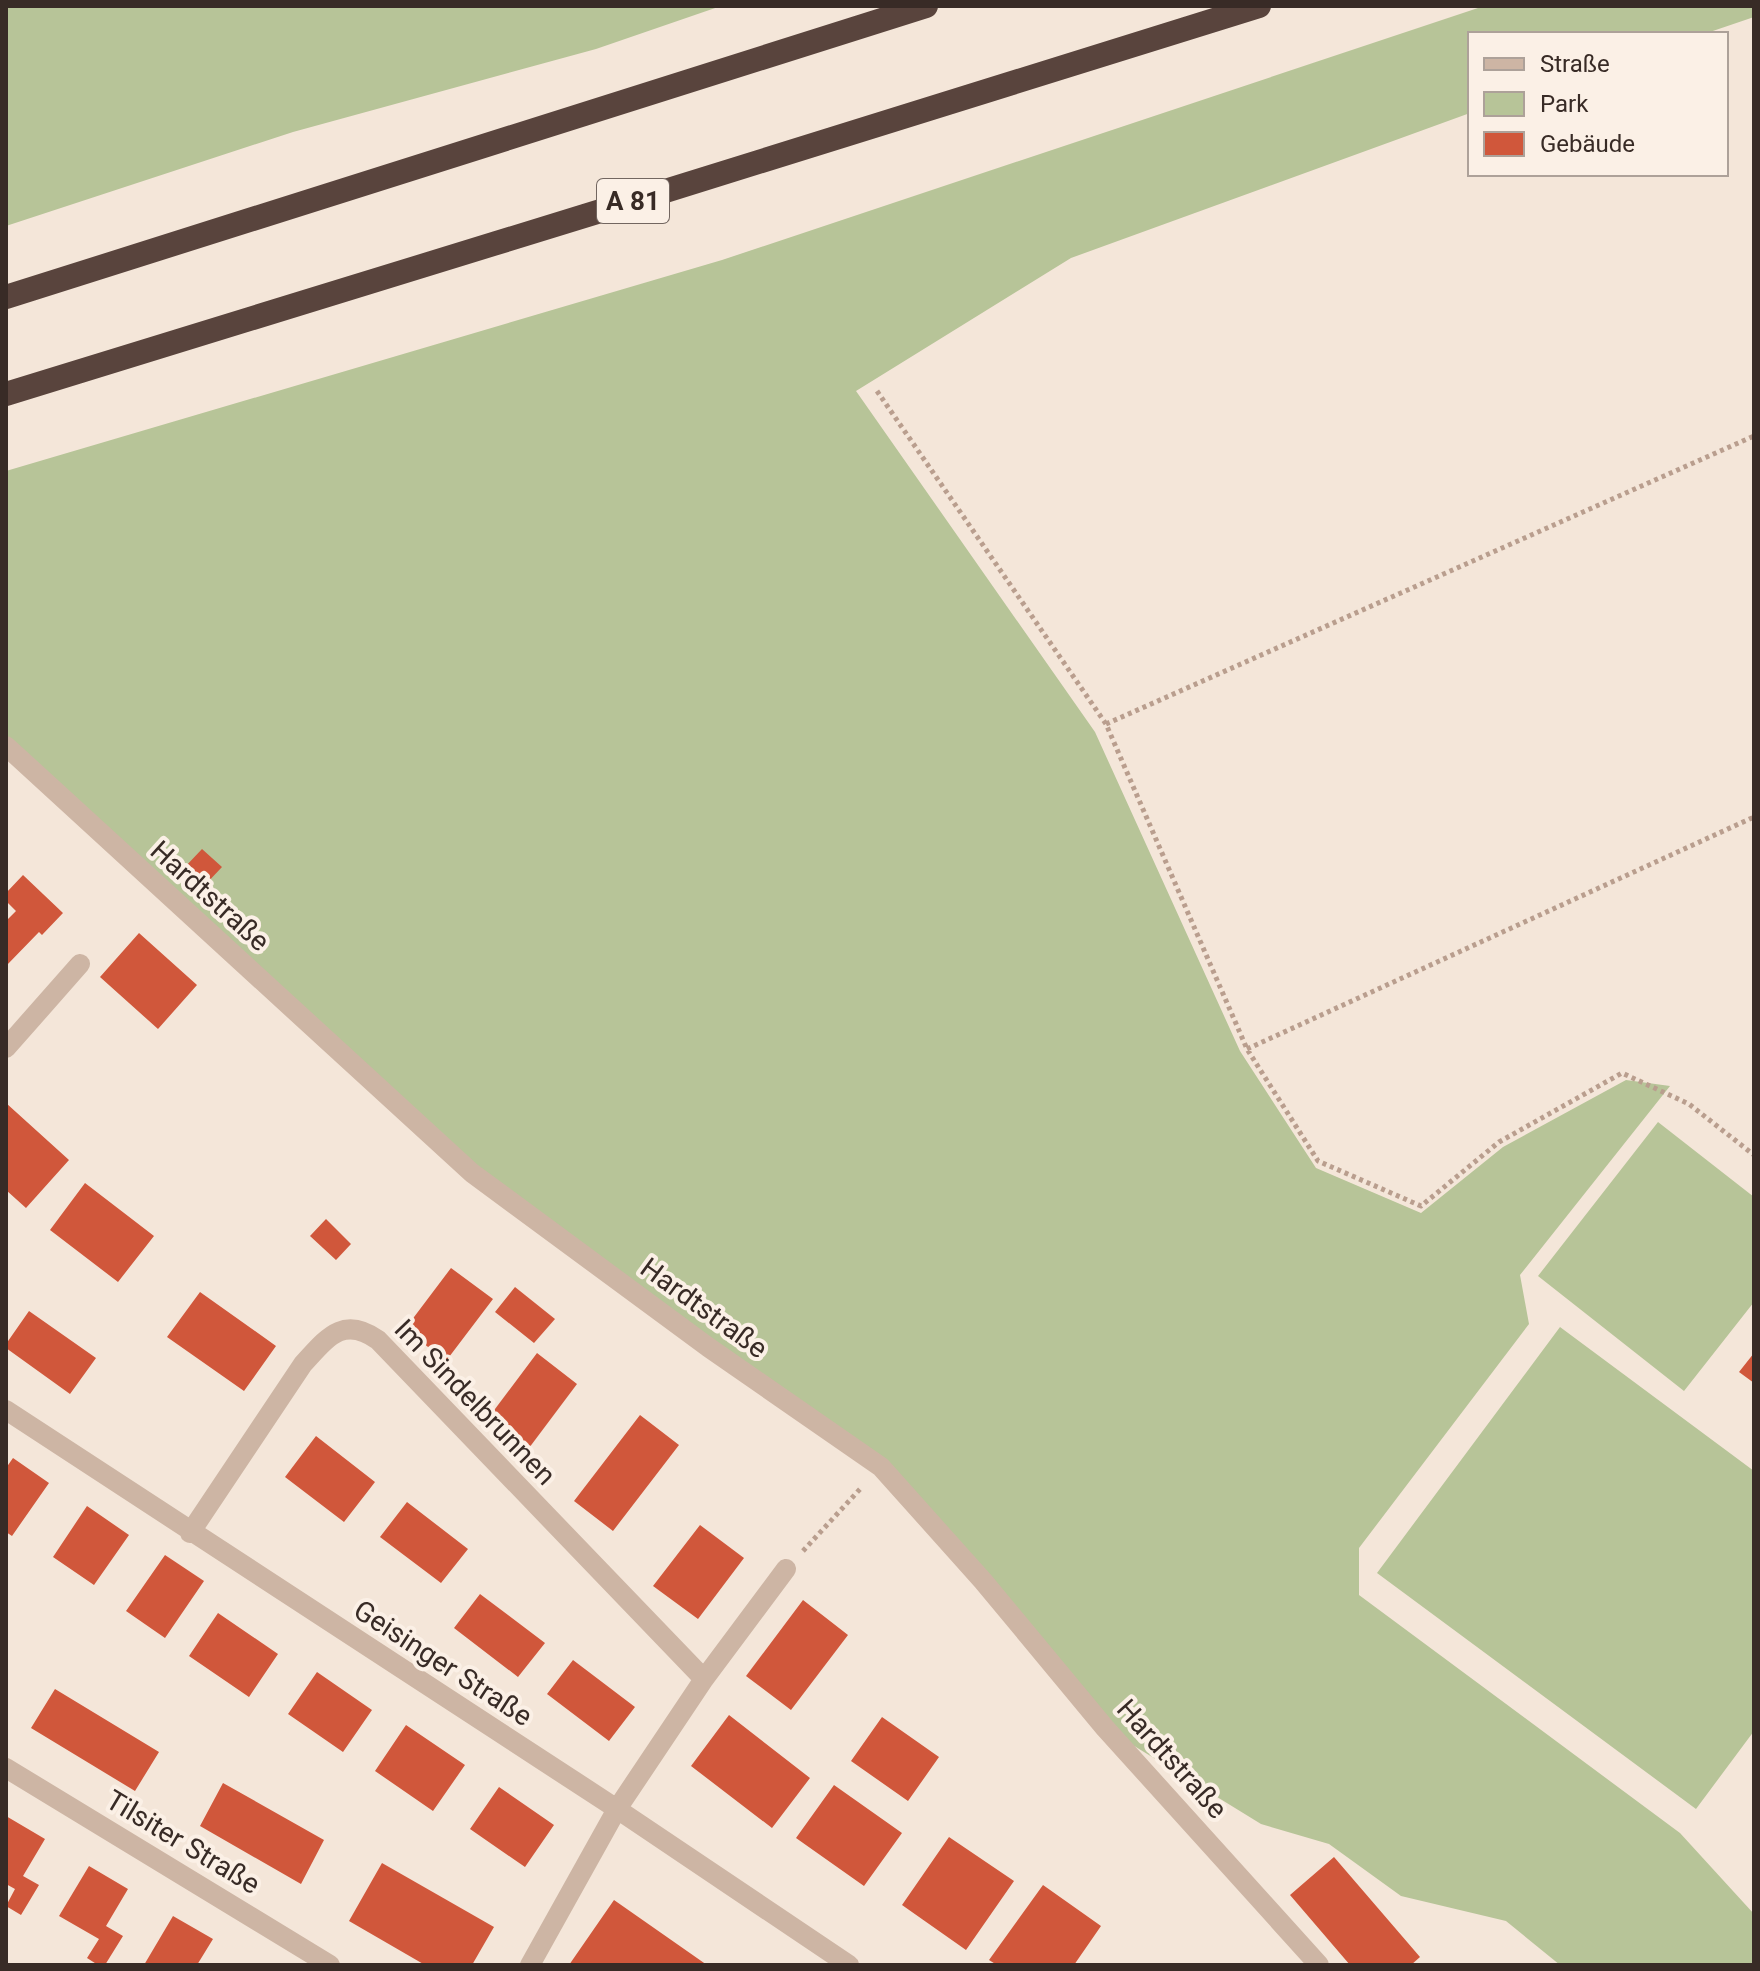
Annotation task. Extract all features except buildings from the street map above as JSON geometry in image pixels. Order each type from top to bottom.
[{"type":"highway","points":[[6,297],[926,6]]},
{"type":"highway","name":"A 81","points":[[6,394],[393,277],[1259,6]]},
{"type":"street","name":"Hardtstraße","points":[[6,746],[472,1173],[708,1347],[881,1467],[983,1581],[1105,1728],[1319,1965]]},
{"type":"street","points":[[6,1048],[80,964]]},
{"type":"street","name":"Im Sindelbrunnen","points":[[190,1533],[303,1364],[324,1341],[345,1328],[364,1330],[378,1340],[704,1679]]},
{"type":"street","name":"Geisinger Straße","points":[[6,1410],[617,1809],[849,1965]]},
{"type":"street","points":[[530,1965],[617,1809],[704,1679],[786,1569]]},
{"type":"street","name":"Tilsiter Straße","points":[[6,1768],[330,1965]]},
{"type":"path","points":[[877,391],[1106,724],[1247,1049],[1318,1161],[1421,1206],[1499,1142],[1622,1073],[1689,1104],[1754,1155]]},
{"type":"path","points":[[1106,724],[1754,436]]},
{"type":"path","points":[[1247,1049],[1754,817]]},
{"type":"path","points":[[786,1569],[881,1467]]},
{"type":"green space","points":[[6,6],[721,6],[596,49],[293,132],[6,226]]},
{"type":"green space","points":[[1484,6],[1754,6],[1754,17],[1710,32],[1468,32],[1468,114],[1071,258],[856,391],[1095,732],[1240,1051],[1316,1168],[1421,1213],[1503,1147],[1626,1080],[1670,1086],[1520,1275],[1529,1324],[1359,1548],[1359,1595],[1680,1833],[1754,1914],[1754,1965],[1560,1965],[1506,1921],[1401,1896],[1329,1844],[1261,1824],[1105,1728],[881,1467],[472,1173],[6,746],[6,471],[722,260]]},
{"type":"green space","points":[[1658,1122],[1754,1197],[1754,1302],[1684,1391],[1538,1276]]},
{"type":"green space","points":[[1560,1327],[1754,1471],[1754,1731],[1696,1809],[1377,1573]]}]
